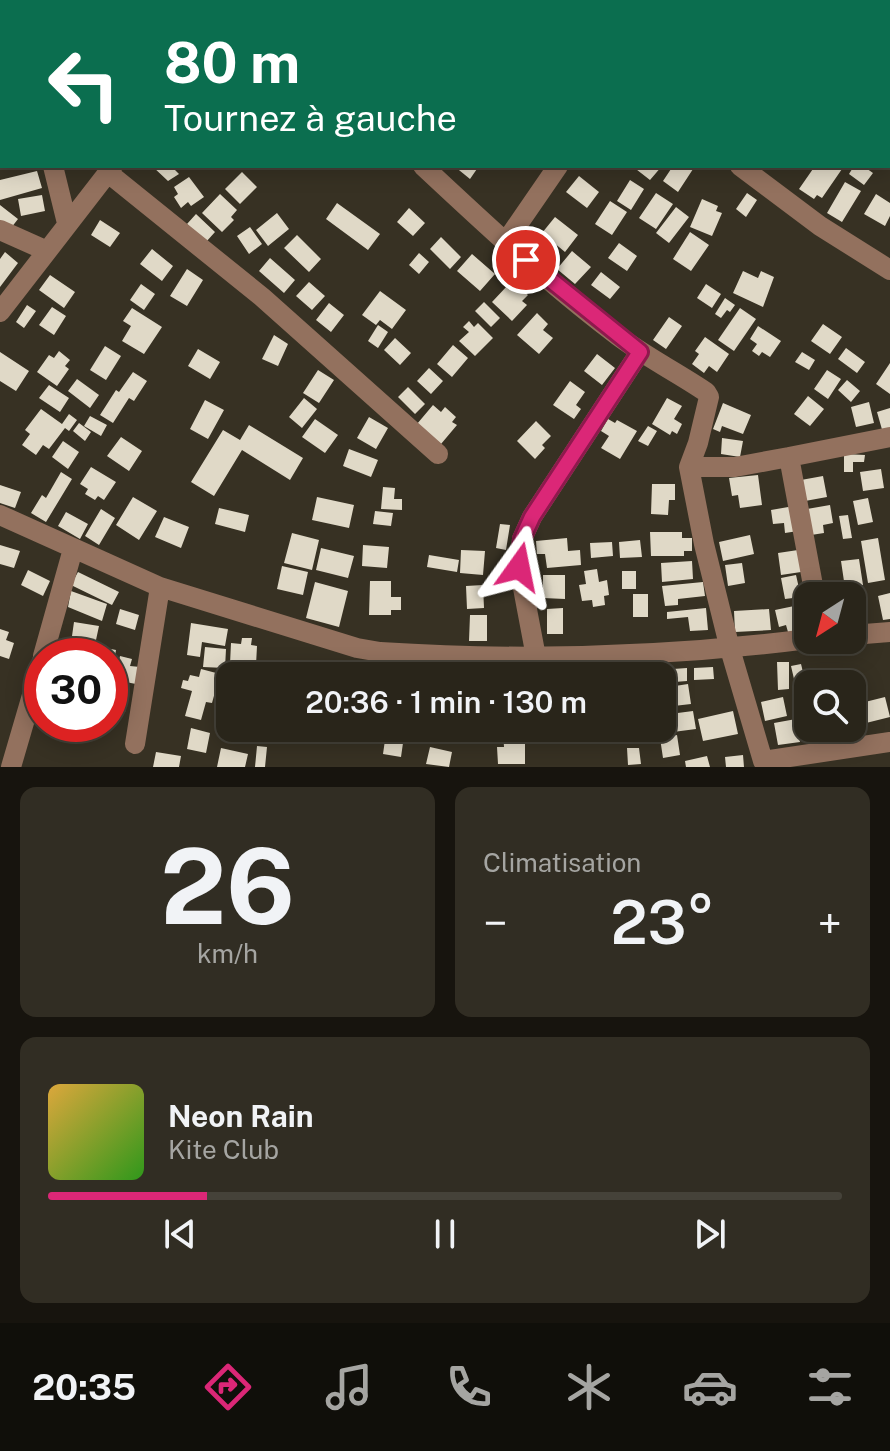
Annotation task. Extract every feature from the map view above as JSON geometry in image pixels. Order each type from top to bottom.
[{"type":"street","points":[[53,168],[67,223]]},
{"type":"street","points":[[425,168],[505,243],[640,352],[699,387],[709,397],[689,467],[730,649],[764,764],[890,742]]},
{"type":"street","points":[[505,243],[557,168]]},
{"type":"street","points":[[743,168],[820,226],[890,270]]},
{"type":"street","points":[[0,312],[110,169],[262,297],[438,454]]},
{"type":"street","points":[[0,230],[47,251]]},
{"type":"street","points":[[536,657],[519,567],[522,539],[532,517],[640,352]]},
{"type":"street","points":[[689,467],[735,467],[890,437]]},
{"type":"street","points":[[789,457],[812,582]]},
{"type":"street","points":[[0,515],[160,587],[357,648],[402,653],[536,657],[730,649],[794,641]]},
{"type":"street","points":[[49,638],[73,549]]},
{"type":"street","points":[[135,744],[160,587]]},
{"type":"street","points":[[866,634],[890,632]]},
{"type":"street","points":[[11,767],[24,723]]},
{"type":"building","points":[[154,168],[173,168],[179,174],[168,181]]},
{"type":"building","points":[[456,168],[478,168],[470,179]]},
{"type":"building","points":[[635,168],[660,168],[650,180]]},
{"type":"building","points":[[672,168],[694,168],[678,192],[663,181]]},
{"type":"building","points":[[814,168],[842,169],[822,198],[817,195],[814,199],[799,189]]},
{"type":"building","points":[[853,168],[866,168],[873,173],[864,185],[849,174]]},
{"type":"building","points":[[37,171],[42,188],[0,200],[0,180]]},
{"type":"building","points":[[242,172],[257,187],[240,204],[225,189]]},
{"type":"building","points":[[579,176],[599,192],[587,208],[566,192]]},
{"type":"building","points":[[189,177],[204,197],[191,206],[188,202],[181,208],[174,197],[178,194],[174,187]]},
{"type":"building","points":[[630,180],[644,189],[631,210],[617,201]]},
{"type":"building","points":[[845,182],[861,191],[842,222],[827,213]]},
{"type":"building","points":[[656,193],[673,204],[656,229],[639,218]]},
{"type":"building","points":[[747,193],[757,200],[746,217],[736,209]]},
{"type":"building","points":[[220,194],[237,210],[231,217],[234,220],[222,232],[202,213]]},
{"type":"building","points":[[876,194],[890,203],[890,216],[885,226],[864,214]]},
{"type":"building","points":[[42,195],[45,211],[21,216],[18,199]]},
{"type":"building","points":[[702,199],[718,206],[716,211],[722,213],[712,236],[690,227]]},
{"type":"building","points":[[610,201],[627,212],[612,235],[595,224]]},
{"type":"building","points":[[337,203],[380,234],[368,250],[326,219]]},
{"type":"building","points":[[0,205],[18,219],[11,228],[0,220]]},
{"type":"building","points":[[676,207],[689,217],[669,243],[656,233]]},
{"type":"building","points":[[409,208],[425,223],[413,236],[397,222]]},
{"type":"building","points":[[277,213],[289,229],[268,246],[256,230]]},
{"type":"building","points":[[196,214],[215,232],[206,242],[187,224]]},
{"type":"building","points":[[555,217],[578,235],[565,252],[542,233]]},
{"type":"building","points":[[100,220],[120,233],[110,247],[91,235]]},
{"type":"building","points":[[250,227],[262,244],[249,254],[237,236]]},
{"type":"building","points":[[690,232],[709,245],[691,271],[673,259]]},
{"type":"building","points":[[297,235],[321,259],[309,272],[284,248]]},
{"type":"building","points":[[441,237],[461,257],[450,269],[430,249]]},
{"type":"building","points":[[619,243],[637,256],[627,271],[608,258]]},
{"type":"building","points":[[152,249],[173,266],[162,281],[140,264]]},
{"type":"building","points":[[572,251],[591,267],[575,284],[557,269]]},
{"type":"building","points":[[5,252],[18,263],[0,287],[0,259]]},
{"type":"building","points":[[419,253],[429,262],[419,274],[409,265]]},
{"type":"building","points":[[472,254],[495,274],[480,291],[457,271]]},
{"type":"building","points":[[270,258],[295,280],[284,293],[259,271]]},
{"type":"building","points":[[187,269],[203,280],[187,306],[170,296]]},
{"type":"building","points":[[743,271],[758,278],[761,271],[774,277],[763,307],[733,293]]},
{"type":"building","points":[[601,272],[620,287],[610,299],[591,285]]},
{"type":"building","points":[[50,275],[75,292],[64,308],[39,290]]},
{"type":"building","points":[[309,282],[325,296],[312,310],[296,296]]},
{"type":"building","points":[[141,284],[155,294],[144,310],[130,300]]},
{"type":"building","points":[[706,284],[721,294],[712,308],[697,298]]},
{"type":"building","points":[[508,285],[514,291],[518,286],[528,295],[522,301],[527,305],[512,321],[492,302]]},
{"type":"building","points":[[380,291],[406,310],[392,329],[380,320],[376,325],[362,315]]},
{"type":"building","points":[[725,298],[735,305],[721,318],[715,314]]},
{"type":"building","points":[[484,302],[500,318],[491,327],[475,311]]},
{"type":"building","points":[[329,303],[344,315],[331,332],[316,320]]},
{"type":"building","points":[[27,305],[36,311],[24,328],[16,322]]},
{"type":"building","points":[[52,307],[66,316],[54,335],[39,325]]},
{"type":"building","points":[[132,308],[162,327],[144,354],[122,341],[131,326],[123,321]]},
{"type":"building","points":[[740,308],[756,319],[734,351],[718,340]]},
{"type":"building","points":[[537,313],[548,324],[543,330],[553,338],[539,354],[517,335]]},
{"type":"building","points":[[669,317],[682,326],[666,349],[653,340]]},
{"type":"building","points":[[469,321],[474,327],[478,323],[493,338],[475,356],[459,341],[469,332],[463,327]]},
{"type":"building","points":[[823,324],[842,337],[830,354],[811,341]]},
{"type":"building","points":[[378,325],[388,332],[378,348],[368,341]]},
{"type":"building","points":[[758,326],[781,341],[770,357],[762,352],[759,356],[752,351],[757,344],[750,339]]},
{"type":"building","points":[[274,335],[288,344],[278,366],[262,359]]},
{"type":"building","points":[[705,337],[729,354],[717,372],[709,366],[704,373],[692,364],[699,354],[695,351]]},
{"type":"building","points":[[395,338],[411,353],[400,365],[384,350]]},
{"type":"building","points":[[453,345],[468,358],[452,377],[437,364]]},
{"type":"building","points":[[105,346],[121,356],[106,380],[90,370]]},
{"type":"building","points":[[846,348],[865,362],[857,373],[838,359]]},
{"type":"building","points":[[198,349],[220,362],[210,379],[188,366]]},
{"type":"building","points":[[59,351],[70,360],[65,366],[69,369],[57,386],[37,372],[49,355],[54,358]]},
{"type":"building","points":[[0,352],[29,371],[16,391],[0,381]]},
{"type":"building","points":[[802,352],[815,360],[809,370],[795,362]]},
{"type":"building","points":[[597,354],[615,368],[602,385],[584,371]]},
{"type":"building","points":[[890,363],[890,394],[876,384]]},
{"type":"building","points":[[429,368],[443,381],[431,394],[417,381]]},
{"type":"building","points":[[318,370],[334,380],[319,403],[303,393]]},
{"type":"building","points":[[827,370],[841,379],[828,399],[814,389]]},
{"type":"building","points":[[133,372],[147,381],[134,401],[129,398],[113,423],[100,415],[116,390],[119,392]]},
{"type":"building","points":[[77,379],[99,395],[90,408],[68,391]]},
{"type":"building","points":[[847,380],[860,391],[851,402],[838,390]]},
{"type":"building","points":[[570,381],[585,392],[576,405],[581,409],[574,419],[553,405]]},
{"type":"building","points":[[49,385],[69,398],[60,412],[39,398]]},
{"type":"building","points":[[408,387],[425,404],[415,414],[398,397]]},
{"type":"building","points":[[808,396],[824,409],[810,426],[794,414]]},
{"type":"building","points":[[304,398],[317,409],[302,428],[289,417]]},
{"type":"building","points":[[667,398],[682,406],[674,419],[682,424],[677,434],[672,431],[670,435],[652,424]]},
{"type":"building","points":[[205,400],[224,410],[208,439],[190,429]]},
{"type":"building","points":[[869,402],[874,423],[856,427],[851,407]]},
{"type":"building","points":[[723,403],[751,415],[743,434],[722,426],[720,432],[713,429]]},
{"type":"building","points":[[433,405],[441,412],[445,407],[456,417],[452,422],[457,425],[441,444],[417,424]]},
{"type":"building","points":[[890,408],[890,432],[883,433],[877,412]]},
{"type":"building","points":[[41,409],[62,424],[69,414],[77,420],[69,431],[65,428],[49,449],[43,445],[36,455],[22,445],[30,434],[25,430]]},
{"type":"building","points":[[90,416],[107,425],[101,436],[84,426]]},
{"type":"building","points":[[369,417],[388,428],[376,449],[357,438]]},
{"type":"building","points":[[315,419],[338,435],[325,453],[302,437]]},
{"type":"building","points":[[608,419],[615,423],[617,420],[637,431],[620,459],[601,448],[609,436],[601,431]]},
{"type":"building","points":[[536,421],[551,436],[535,459],[517,441]]},
{"type":"building","points":[[79,423],[91,432],[85,441],[73,431]]},
{"type":"building","points":[[249,425],[303,458],[290,480],[242,450],[214,496],[191,482],[223,430],[240,440]]},
{"type":"building","points":[[648,426],[657,431],[648,446],[638,441]]},
{"type":"building","points":[[121,437],[142,451],[129,471],[107,456]]},
{"type":"building","points":[[722,438],[743,441],[740,457],[721,454]]},
{"type":"building","points":[[63,441],[79,452],[68,469],[52,457]]},
{"type":"building","points":[[349,449],[378,460],[371,477],[343,466]]},
{"type":"building","points":[[844,454],[865,455],[864,462],[853,462],[853,472],[844,472]]},
{"type":"building","points":[[91,467],[116,482],[104,500],[98,496],[95,500],[85,494],[88,489],[80,484]]},
{"type":"building","points":[[881,469],[884,488],[863,491],[860,472]]},
{"type":"building","points":[[61,472],[72,479],[46,522],[31,513],[42,495],[46,498]]},
{"type":"building","points":[[758,475],[762,505],[740,508],[738,495],[732,496],[729,478]]},
{"type":"building","points":[[823,476],[827,497],[805,501],[801,480]]},
{"type":"building","points":[[652,484],[675,484],[675,500],[669,500],[668,515],[651,514]]},
{"type":"building","points":[[0,485],[21,492],[15,508],[0,503]]},
{"type":"building","points":[[383,487],[395,488],[394,499],[402,499],[402,510],[381,509]]},
{"type":"building","points":[[133,497],[157,511],[139,540],[116,525]]},
{"type":"building","points":[[317,497],[354,505],[349,528],[312,520]]},
{"type":"building","points":[[868,498],[873,522],[858,525],[853,501]]},
{"type":"building","points":[[830,505],[833,523],[823,525],[824,533],[811,535],[807,509]]},
{"type":"building","points":[[794,506],[798,531],[785,533],[784,523],[773,524],[771,510]]},
{"type":"building","points":[[219,508],[249,515],[245,532],[215,524]]},
{"type":"building","points":[[101,509],[115,518],[99,545],[85,536]]},
{"type":"building","points":[[375,511],[393,513],[391,526],[373,524]]},
{"type":"building","points":[[66,512],[88,524],[80,539],[58,526]]},
{"type":"building","points":[[848,515],[852,538],[843,539],[839,516]]},
{"type":"building","points":[[164,517],[189,527],[181,548],[155,537]]},
{"type":"building","points":[[500,524],[510,525],[506,550],[496,548]]},
{"type":"building","points":[[650,532],[682,532],[682,538],[692,538],[692,551],[684,551],[684,556],[651,556]]},
{"type":"building","points":[[292,533],[319,540],[312,570],[284,563]]},
{"type":"building","points":[[750,535],[754,554],[723,561],[719,542]]},
{"type":"building","points":[[567,538],[568,551],[580,550],[581,565],[547,568],[545,554],[537,554],[536,541]]},
{"type":"building","points":[[878,538],[885,580],[868,583],[861,541]]},
{"type":"building","points":[[640,540],[642,557],[620,558],[619,542]]},
{"type":"building","points":[[612,542],[613,556],[591,558],[590,543]]},
{"type":"building","points":[[0,545],[20,551],[14,568],[0,564]]},
{"type":"building","points":[[363,545],[389,547],[387,568],[362,566]]},
{"type":"building","points":[[321,548],[354,556],[348,578],[316,570]]},
{"type":"building","points":[[461,550],[485,551],[483,575],[460,573]]},
{"type":"building","points":[[798,550],[801,572],[781,575],[778,553]]},
{"type":"building","points":[[429,555],[459,560],[457,572],[427,567]]},
{"type":"building","points":[[859,559],[863,582],[844,582],[841,561]]},
{"type":"building","points":[[692,561],[693,579],[662,582],[661,563]]},
{"type":"building","points":[[742,563],[745,583],[728,586],[725,565]]},
{"type":"building","points":[[282,566],[308,572],[303,595],[277,589]]},
{"type":"building","points":[[597,569],[599,582],[607,580],[609,595],[604,596],[605,605],[593,607],[592,600],[582,601],[579,585],[586,584],[584,571]]},
{"type":"building","points":[[28,570],[50,581],[43,596],[21,585]]},
{"type":"building","points":[[622,571],[636,571],[636,589],[622,589]]},
{"type":"building","points":[[78,572],[119,592],[112,605],[71,585]]},
{"type":"building","points":[[543,575],[565,575],[565,599],[543,598]]},
{"type":"building","points":[[796,575],[794,598],[785,599],[781,578]]},
{"type":"building","points":[[370,581],[391,581],[391,597],[401,597],[401,610],[391,610],[391,615],[369,615]]},
{"type":"building","points":[[315,582],[348,591],[339,627],[306,618]]},
{"type":"building","points":[[703,582],[705,596],[678,599],[678,605],[665,606],[662,586]]},
{"type":"building","points":[[483,585],[484,608],[467,609],[466,586]]},
{"type":"building","points":[[71,591],[107,604],[102,621],[68,607]]},
{"type":"building","points":[[890,593],[890,619],[883,620],[878,596]]},
{"type":"building","points":[[633,594],[648,594],[648,617],[633,617]]},
{"type":"building","points":[[794,606],[794,631],[788,632],[786,625],[779,627],[775,610]]},
{"type":"building","points":[[563,608],[563,634],[547,634],[547,609]]},
{"type":"building","points":[[706,608],[708,630],[690,631],[688,617],[667,619],[667,612]]},
{"type":"building","points":[[120,609],[139,615],[135,630],[116,624]]},
{"type":"building","points":[[769,609],[771,630],[735,632],[734,611]]},
{"type":"building","points":[[470,615],[487,615],[487,641],[469,641]]},
{"type":"building","points":[[74,622],[99,626],[96,638],[72,636]]},
{"type":"building","points":[[191,623],[228,629],[225,646],[202,642],[200,657],[187,655]]},
{"type":"building","points":[[0,629],[9,632],[6,640],[14,643],[9,659],[0,656]]},
{"type":"building","points":[[242,638],[252,638],[251,645],[257,646],[256,662],[230,662],[231,643],[241,644]]},
{"type":"building","points":[[205,647],[226,649],[225,662],[216,662],[216,668],[203,667]]},
{"type":"building","points":[[128,658],[132,659],[130,666],[140,667],[136,684],[128,682]]},
{"type":"building","points":[[777,662],[789,662],[789,689],[778,690]]},
{"type":"building","points":[[801,664],[802,670],[794,670],[794,679],[791,666]]},
{"type":"building","points":[[713,667],[714,679],[694,680],[694,668]]},
{"type":"building","points":[[687,668],[687,681],[676,682],[676,669]]},
{"type":"building","points":[[201,669],[216,673],[212,703],[206,702],[201,720],[185,716],[192,691],[181,688],[183,680],[188,681],[190,675],[199,677]]},
{"type":"building","points":[[688,684],[691,704],[676,706],[676,686]]},
{"type":"building","points":[[783,697],[787,716],[765,721],[761,702]]},
{"type":"building","points":[[885,697],[890,717],[866,723],[866,702]]},
{"type":"building","points":[[693,711],[696,729],[676,732],[676,713]]},
{"type":"building","points":[[733,711],[738,734],[703,741],[698,719]]},
{"type":"building","points":[[794,719],[794,742],[800,742],[778,745],[774,723]]},
{"type":"building","points":[[191,728],[210,733],[206,753],[187,749]]},
{"type":"building","points":[[676,735],[680,755],[663,758],[661,742],[676,742]]},
{"type":"building","points":[[385,742],[403,743],[401,757],[383,754]]},
{"type":"building","points":[[504,742],[525,742],[525,764],[498,764],[497,747],[504,747]]},
{"type":"building","points":[[257,746],[267,747],[265,767],[255,767]]},
{"type":"building","points":[[430,747],[452,752],[449,767],[426,764]]},
{"type":"building","points":[[221,748],[248,754],[245,767],[217,767]]},
{"type":"building","points":[[627,748],[639,748],[641,764],[628,765]]},
{"type":"building","points":[[156,752],[181,756],[179,767],[153,767]]},
{"type":"building","points":[[743,755],[744,767],[726,767],[725,757]]},
{"type":"building","points":[[707,756],[710,767],[686,767],[685,761]]},
{"type":"route","points":[[519,567],[522,539],[532,517],[640,352],[526,260]]}]
